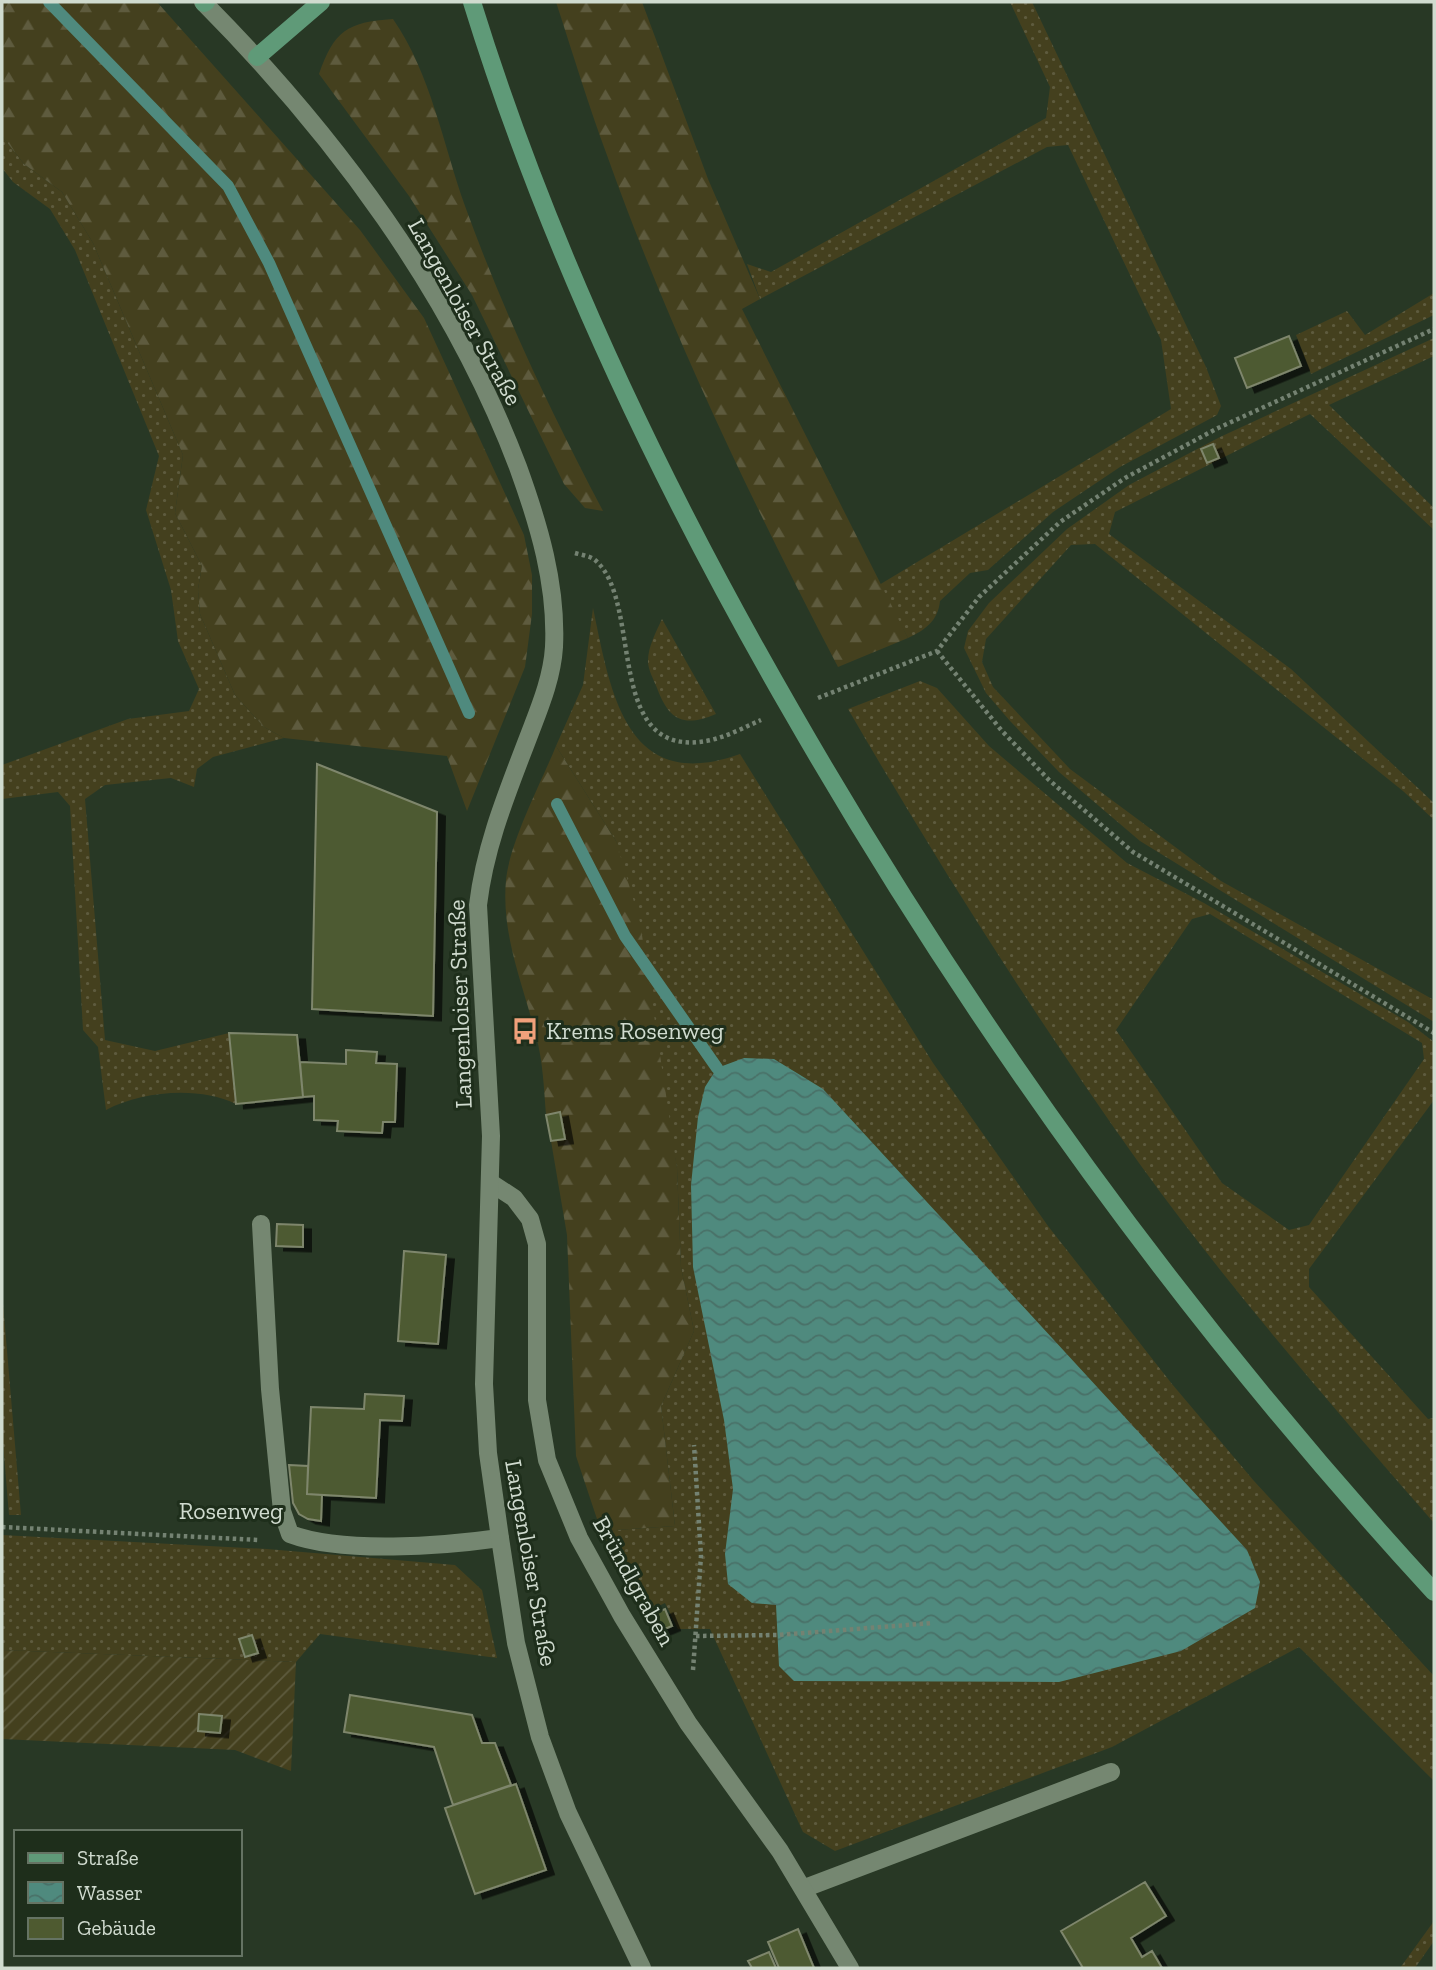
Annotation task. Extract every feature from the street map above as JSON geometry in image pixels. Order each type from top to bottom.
[{"type":"main road","points":[[257,57],[321,2]]},
{"type":"main road","points":[[472,2],[518,135],[573,276],[644,437],[710,569],[842,800],[988,1029],[1107,1200],[1237,1365],[1434,1592]]},
{"type":"street","name":"Langenloiser Straße","points":[[204,2],[257,57],[325,140],[415,264],[484,386],[531,504],[547,557],[554,649],[547,687],[493,831],[482,874],[478,929],[491,1183],[484,1384],[488,1453],[516,1643],[540,1737],[574,1826],[642,1968]]},
{"type":"street","name":"Bründlgraben","points":[[491,1183],[514,1198],[530,1219],[537,1244],[537,1401],[547,1460],[579,1538],[622,1616],[688,1723],[805,1888],[850,1968]]},
{"type":"street","points":[[261,1224],[270,1389],[282,1511],[290,1534]]},
{"type":"street","name":"Rosenweg","points":[[290,1534],[313,1543],[443,1546],[500,1538]]},
{"type":"street","points":[[805,1888],[1111,1772]]},
{"type":"path","points":[[910,663],[937,651],[979,597],[1060,522],[1125,478],[1216,429],[1434,329]]},
{"type":"path","points":[[547,557],[574,553],[594,558],[606,573],[616,594],[628,668],[638,702],[649,722],[665,735],[686,742],[711,740]]},
{"type":"path","points":[[937,651],[1002,731],[1049,780],[1133,852],[1434,1033]]},
{"type":"path","points":[[694,1445],[701,1556],[696,1636],[778,1635],[933,1623]]},
{"type":"path","name":"Rosenweg","points":[[2,1527],[252,1541],[290,1534]]},
{"type":"green space","points":[[2,2],[157,2],[360,230],[424,318],[524,535],[532,575],[532,614],[525,667],[467,811],[447,756],[284,738],[264,727],[235,695],[200,614],[198,589],[202,566],[175,513],[183,455],[93,243],[62,192],[24,164],[2,136]]},
{"type":"green space","points":[[556,2],[642,2],[708,179],[760,299],[742,309],[908,638],[838,667],[714,417],[658,289],[601,139]]},
{"type":"green space","points":[[1010,2],[1032,2],[1206,367],[1221,406],[1217,415],[1120,467],[1053,512],[988,570],[970,573],[940,601],[937,614],[930,624],[908,638],[879,585],[1171,409],[1161,340],[1068,145],[1047,147],[760,299],[747,264],[771,272],[1046,118],[1050,87]]},
{"type":"green space","points":[[393,19],[427,86],[465,206],[512,323],[603,511],[585,508],[564,484],[472,295],[409,196],[319,74],[330,48],[344,32],[364,23]]},
{"type":"green space","points":[[2,136],[24,164],[62,192],[93,243],[183,455],[175,513],[202,566],[198,589],[200,614],[235,695],[264,727],[284,738],[213,757],[197,769],[194,787],[171,778],[105,785],[85,799],[105,1040],[155,1051],[229,1033],[236,1104],[205,1095],[171,1093],[136,1099],[106,1110],[98,1047],[83,1030],[70,806],[58,792],[2,799],[2,765],[128,719],[189,711],[199,689],[178,641],[171,590],[146,510],[159,456],[75,250],[50,209],[13,182],[2,168]]},
{"type":"green space","points":[[1434,293],[1434,315],[1311,374],[1296,335],[1347,311],[1365,335]]},
{"type":"green space","points":[[1434,338],[1434,356],[1329,405],[1434,508],[1434,530],[1310,414],[1115,512],[1109,534],[1291,669],[1434,803],[1434,820],[1403,791],[1095,544],[1071,545],[986,639],[982,662],[993,687],[1070,769],[1221,881],[1434,1000],[1434,1022],[1140,841],[1059,772],[1010,721],[986,693],[964,648],[968,631],[989,603],[1067,529],[1129,485],[1220,437]]},
{"type":"green space","points":[[593,608],[617,703],[630,729],[648,748],[671,761],[702,763],[740,754],[933,1063],[1048,1226],[1172,1384],[1254,1481],[1434,1676],[1434,1781],[1299,1647],[1112,1747],[835,1851],[803,1832],[710,1629],[678,1629],[665,1603],[642,1614],[601,1531],[675,1526],[661,1406],[694,1331],[681,1267],[677,1168],[616,841],[556,746],[583,685]]},
{"type":"green space","points":[[662,619],[716,714],[686,720],[672,714],[667,708],[648,661],[651,645]]},
{"type":"green space","points":[[920,681],[937,688],[989,746],[1127,863],[1204,903],[1408,1022],[1434,1042],[1434,1100],[1309,1269],[1309,1287],[1428,1419],[1434,1418],[1434,1523],[1245,1301],[1139,1163],[988,939],[848,709]],"holes":[[[1210,914],[1422,1043],[1424,1059],[1309,1225],[1289,1230],[1222,1183],[1116,1030],[1192,919]]]},
{"type":"green space","points":[[556,746],[616,841],[640,922],[677,1168],[681,1267],[694,1331],[661,1406],[675,1526],[601,1531],[576,1456],[567,1235],[551,1141],[564,1139],[560,1113],[546,1115],[540,1055],[514,959],[505,900],[513,848]]},
{"type":"green space","points":[[2,1292],[21,1515],[9,1515],[2,1431]]},
{"type":"green space","points":[[2,1535],[267,1549],[455,1565],[482,1590],[497,1658],[320,1634],[296,1662],[2,1650]]},
{"type":"green space","points":[[2,1650],[296,1662],[291,1771],[235,1750],[2,1739]]},
{"type":"green space","points":[[1434,1921],[1434,1941],[1415,1968],[1400,1968]]},
{"type":"water","points":[[744,1058],[774,1059],[823,1089],[1247,1550],[1260,1582],[1255,1608],[1181,1651],[1059,1682],[794,1681],[779,1666],[776,1605],[752,1603],[728,1584],[725,1554],[733,1489],[724,1420],[693,1267],[691,1185],[698,1117],[705,1087],[717,1068]]},
{"type":"building","points":[[1289,336],[1301,366],[1247,388],[1235,358]]},
{"type":"building","points":[[1213,444],[1219,458],[1207,463],[1201,449]]},
{"type":"building","points":[[317,764],[437,812],[433,1016],[312,1009]]},
{"type":"building","points":[[229,1033],[297,1035],[303,1097],[236,1104]]},
{"type":"building","points":[[346,1050],[377,1052],[376,1063],[397,1064],[395,1122],[383,1122],[382,1133],[337,1131],[338,1121],[314,1120],[314,1096],[303,1097],[300,1062],[346,1064]]},
{"type":"building","points":[[560,1112],[565,1139],[551,1141],[546,1115]]},
{"type":"building","points":[[277,1224],[303,1225],[303,1247],[276,1246]]},
{"type":"building","points":[[404,1251],[446,1255],[438,1344],[398,1341]]},
{"type":"building","points":[[365,1394],[404,1396],[402,1421],[380,1420],[376,1498],[307,1494],[311,1407],[364,1409]]},
{"type":"building","points":[[289,1465],[308,1466],[307,1494],[322,1495],[321,1521],[299,1514],[293,1503]]},
{"type":"building","points":[[665,1609],[672,1626],[660,1631],[653,1614]]},
{"type":"building","points":[[252,1635],[258,1653],[245,1657],[239,1639]]},
{"type":"building","points":[[350,1695],[472,1715],[482,1743],[495,1743],[511,1785],[453,1805],[434,1747],[344,1732]]},
{"type":"building","points":[[199,1714],[222,1716],[220,1733],[198,1731]]},
{"type":"building","points":[[516,1784],[546,1870],[475,1894],[445,1808]]},
{"type":"building","points":[[1145,1882],[1166,1916],[1131,1938],[1142,1957],[1152,1951],[1162,1968],[1083,1968],[1061,1931]]},
{"type":"building","points":[[798,1929],[814,1968],[779,1968],[768,1942]]},
{"type":"building","points":[[769,1952],[776,1968],[752,1968],[748,1961]]},
{"type":"waterway","points":[[49,2],[228,186],[269,263],[469,713]]},
{"type":"waterway","points":[[557,804],[625,936],[717,1068]]},
{"type":"place","name":"Krems Rosenweg","points":[[525,1031]]}]
